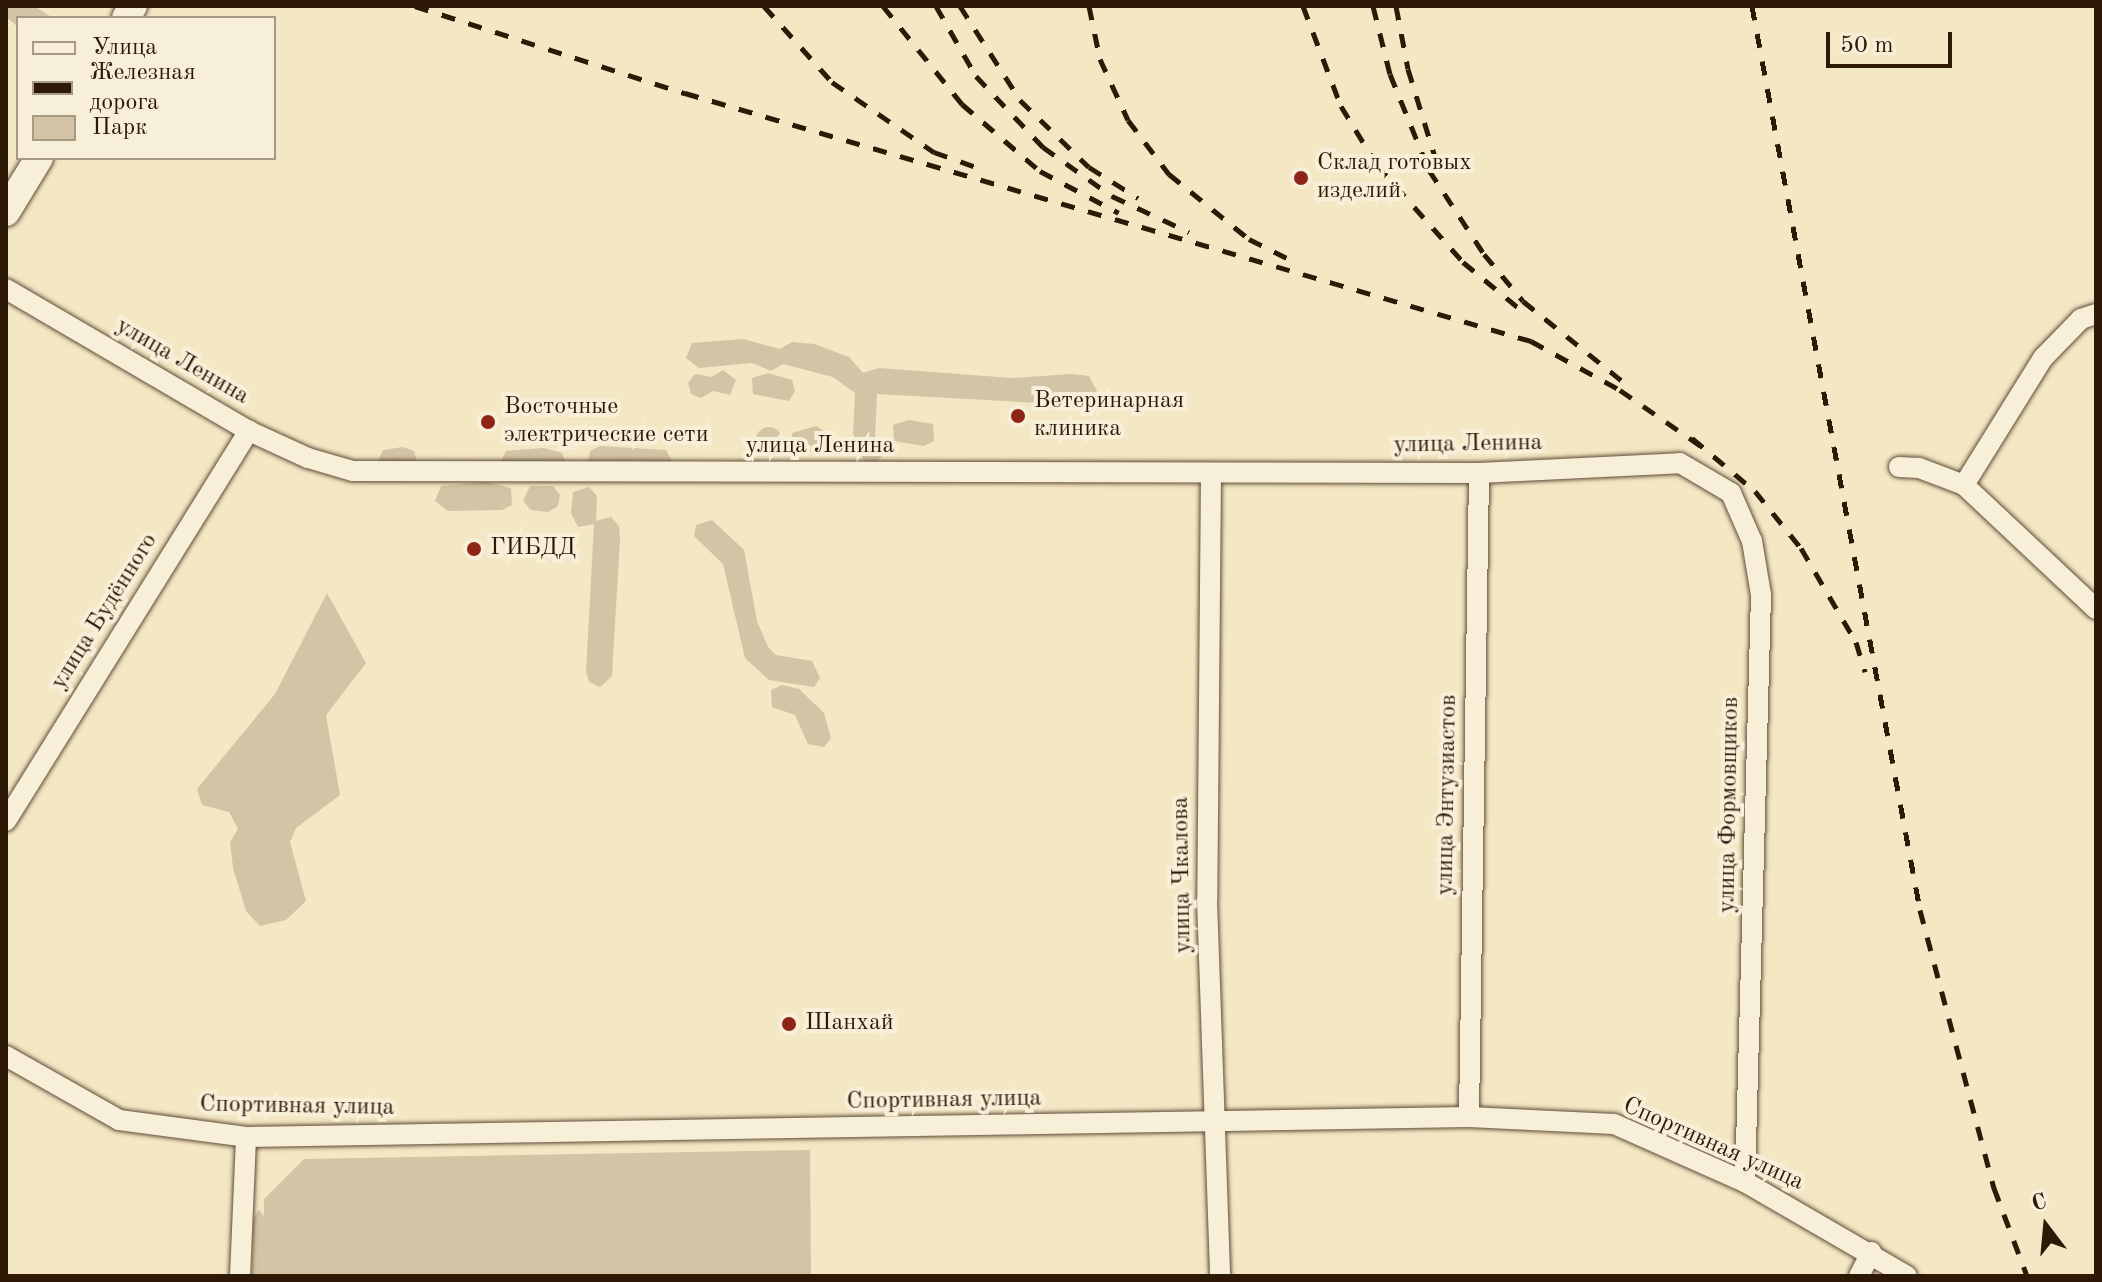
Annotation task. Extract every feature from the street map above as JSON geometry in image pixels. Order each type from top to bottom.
[{"type":"main road","points":[[6,212],[38,160]]},
{"type":"street","name":"улица Ленина","points":[[6,289],[249,431],[308,458],[353,471],[1479,473],[1680,463]]},
{"type":"street","points":[[1964,485],[2043,358],[2081,319],[2096,314]]},
{"type":"street","name":"улица Будённого","points":[[6,821],[249,431]]},
{"type":"street","name":"улица Формовщиков","points":[[1680,463],[1731,493],[1752,541],[1761,595],[1745,1182]]},
{"type":"street","points":[[1899,467],[1919,468],[1964,485],[2096,609]]},
{"type":"street","name":"улица Чкалова","points":[[1211,473],[1207,900],[1218,1123],[1220,1276]]},
{"type":"street","name":"улица Энтузиастов","points":[[1469,1117],[1479,473]]},
{"type":"street","name":"Спортивная улица","points":[[6,1056],[119,1120],[246,1137],[1469,1117],[1614,1124],[1745,1182],[1871,1252],[1907,1276]]},
{"type":"street","points":[[240,1276],[246,1137]]},
{"type":"street","points":[[1859,1276],[1871,1252]]},
{"type":"green space","points":[[6,6],[34,6],[50,16],[16,16],[16,25],[6,17]]},
{"type":"green space","points":[[743,339],[780,349],[792,342],[814,344],[849,357],[863,373],[879,368],[1012,378],[1072,374],[1089,376],[1097,391],[1084,402],[1039,403],[877,394],[875,439],[883,454],[877,463],[865,464],[853,433],[855,393],[833,377],[783,364],[771,371],[752,363],[699,368],[686,358],[692,343]]},
{"type":"green space","points":[[723,370],[736,380],[730,395],[713,391],[701,398],[691,394],[688,383],[695,374],[712,377]]},
{"type":"green space","points":[[768,373],[792,380],[795,391],[789,401],[753,394],[752,378]]},
{"type":"green space","points":[[909,420],[933,424],[934,441],[924,446],[894,441],[893,425]]},
{"type":"green space","points":[[816,426],[830,435],[828,447],[804,454],[793,449],[792,433]]},
{"type":"green space","points":[[769,427],[778,431],[782,440],[778,449],[769,453],[760,449],[756,440],[760,431]]},
{"type":"green space","points":[[600,446],[666,450],[674,465],[588,463],[590,451]]},
{"type":"green space","points":[[403,447],[414,451],[417,462],[376,465],[383,450]]},
{"type":"green space","points":[[544,448],[562,453],[566,464],[499,466],[506,451]]},
{"type":"green space","points":[[487,482],[511,488],[512,505],[502,510],[448,511],[435,501],[441,486]]},
{"type":"green space","points":[[530,486],[553,486],[560,495],[558,506],[548,512],[531,510],[523,501]]},
{"type":"green space","points":[[589,487],[597,496],[596,521],[611,517],[619,526],[620,539],[612,676],[600,687],[589,682],[586,671],[594,524],[578,527],[571,513],[573,492]]},
{"type":"green space","points":[[712,520],[744,550],[757,621],[768,647],[776,655],[812,661],[820,678],[814,687],[769,680],[745,658],[723,564],[694,536],[696,525]]},
{"type":"green space","points":[[327,593],[366,663],[326,715],[340,795],[296,828],[290,842],[306,901],[286,920],[260,926],[246,911],[233,868],[230,842],[238,829],[229,812],[202,805],[197,789],[275,694]]},
{"type":"green space","points":[[782,685],[799,689],[824,713],[831,738],[824,747],[808,744],[795,715],[772,707],[771,690]]},
{"type":"green space","points":[[810,1150],[811,1276],[252,1276],[253,1218],[259,1210],[264,1216],[264,1199],[304,1159]]},
{"type":"railway","points":[[415,6],[685,93],[1531,341],[1620,390],[1701,446]]},
{"type":"railway","points":[[764,6],[832,82],[934,152],[976,167]]},
{"type":"railway","points":[[883,6],[962,104],[1040,171],[1119,213]]},
{"type":"railway","points":[[936,6],[976,76],[1043,147],[1112,196],[1189,232]]},
{"type":"railway","points":[[960,6],[1020,100],[1089,167],[1138,198]]},
{"type":"railway","points":[[1089,6],[1100,59],[1128,120],[1169,174],[1249,239],[1297,263]]},
{"type":"railway","points":[[1303,6],[1341,106],[1377,165],[1463,262],[1520,309]]},
{"type":"railway","points":[[1373,6],[1390,74],[1429,170],[1484,254],[1523,301],[1627,385]]},
{"type":"railway","points":[[1396,6],[1408,69],[1435,157]]},
{"type":"railway","points":[[1752,6],[1920,910],[1994,1188],[2027,1276]]},
{"type":"railway","points":[[1692,438],[1755,491],[1801,548],[1856,642],[1865,672]]},
{"type":"place","name":"Склад готовых изделий","points":[[1301,178]]},
{"type":"place","name":"Ветеринарная клиника","points":[[1018,416]]},
{"type":"place","name":"Восточные электрические сети","points":[[488,422]]},
{"type":"place","name":"ГИБДД","points":[[474,549]]},
{"type":"place","name":"Шанхай","points":[[789,1024]]}]
